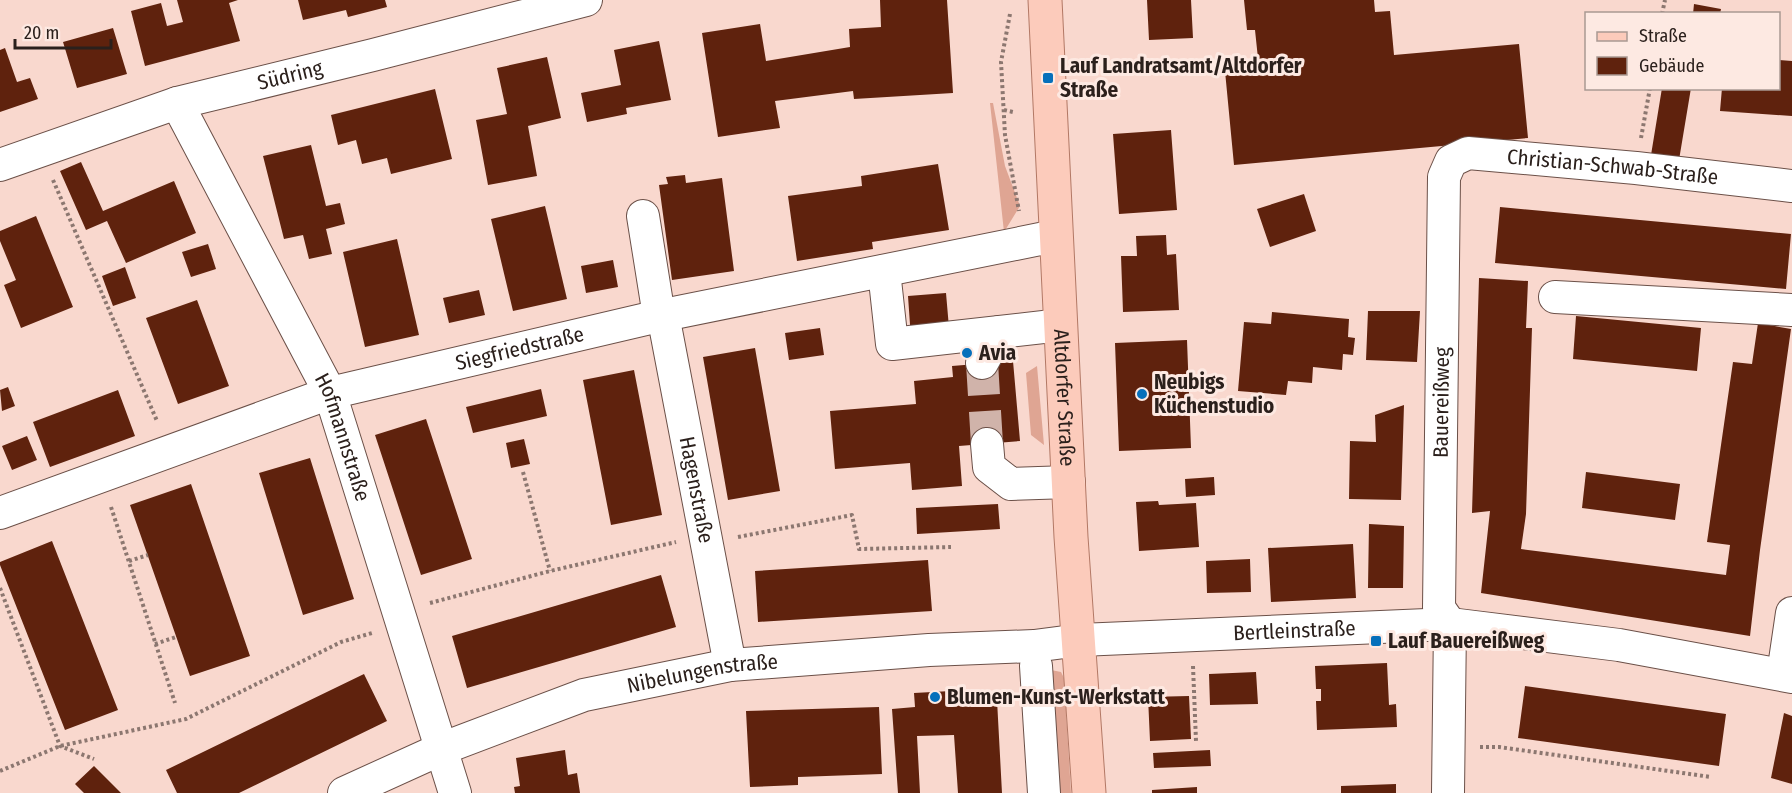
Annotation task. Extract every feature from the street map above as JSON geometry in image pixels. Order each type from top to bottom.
[{"type":"main road","name":"Altdorfer Straße","points":[[1045,0],[1055,236],[1089,793]]},
{"type":"street","name":"Südring","points":[[0,165],[39,149],[177,103],[586,0]]},
{"type":"street","name":"Hofmannstraße","points":[[177,103],[330,393],[455,793]]},
{"type":"street","name":"Christian-Schwab-Straße","points":[[1444,177],[1451,161],[1467,153],[1636,168],[1792,186]]},
{"type":"street","name":"Bauereißweg","points":[[1444,177],[1439,608],[1450,624]]},
{"type":"street","name":"Hagenstraße","points":[[643,216],[730,665]]},
{"type":"street","name":"Siegfriedstraße","points":[[0,513],[330,393],[661,316],[1055,236]]},
{"type":"street","points":[[884,271],[892,344],[1061,325]]},
{"type":"street","points":[[1555,297],[1792,310]]},
{"type":"street","points":[[982,363],[999,332]]},
{"type":"street","points":[[987,444],[989,467],[1011,484],[1069,482]]},
{"type":"street","points":[[1788,675],[1792,613]]},
{"type":"street","name":"Bertleinstraße","points":[[1080,640],[1450,624],[1619,645],[1788,675]]},
{"type":"street","points":[[1448,793],[1450,624]]},
{"type":"street","name":"Nibelungenstraße","points":[[344,793],[441,749],[584,695],[730,665],[929,650],[1034,646],[1080,640]]},
{"type":"street","points":[[1036,666],[1044,793]]},
{"type":"path","points":[[1636,168],[1650,90]]},
{"type":"path","points":[[1004,110],[1013,112]]},
{"type":"path","points":[[39,149],[170,452]]},
{"type":"path","points":[[523,472],[550,572]]},
{"type":"path","points":[[101,477],[175,703]]},
{"type":"path","points":[[0,771],[60,746],[186,719],[341,642],[400,619],[550,572],[707,539],[852,515],[859,549],[951,547]]},
{"type":"path","points":[[128,562],[148,555]]},
{"type":"path","points":[[0,588],[60,746],[94,759]]},
{"type":"path","points":[[1191,635],[1196,741]]},
{"type":"path","points":[[155,644],[176,637]]},
{"type":"path","points":[[1449,747],[1498,747],[1711,777]]},
{"type":"shaded area","points":[[990,103],[993,103],[1005,166],[1020,206],[1004,232]]},
{"type":"shaded area","points":[[1037,366],[1044,445],[1031,435],[1026,373]]},
{"type":"shaded area","points":[[1051,670],[1061,672],[1064,678],[1071,793],[1054,793]]},
{"type":"building","points":[[177,0],[238,0],[229,3],[240,41],[145,66],[131,11],[161,3],[167,26],[183,22]]},
{"type":"building","points":[[298,0],[385,0],[387,7],[348,17],[346,10],[303,20]]},
{"type":"building","points":[[880,0],[947,0],[953,93],[854,99],[853,91],[775,101],[780,128],[718,137],[702,33],[760,24],[766,61],[850,47],[849,29],[881,27]]},
{"type":"building","points":[[1147,0],[1191,0],[1193,38],[1149,40]]},
{"type":"building","points":[[1244,0],[1374,0],[1375,12],[1390,11],[1394,55],[1519,44],[1528,138],[1234,165],[1225,71],[1259,68],[1255,30],[1247,30]]},
{"type":"building","points":[[1694,4],[1721,9],[1720,12],[1693,12]]},
{"type":"building","points":[[113,28],[127,74],[77,88],[63,42]]},
{"type":"building","points":[[659,41],[671,100],[626,108],[627,114],[587,122],[581,93],[621,85],[614,50]]},
{"type":"building","points":[[5,48],[17,82],[30,78],[38,99],[0,112],[0,50]]},
{"type":"building","points":[[547,57],[561,118],[528,126],[537,176],[488,185],[476,120],[507,114],[497,68]]},
{"type":"building","points":[[1780,60],[1792,61],[1792,116],[1720,111],[1722,90],[1780,90]]},
{"type":"building","points":[[435,89],[452,159],[391,174],[387,158],[362,164],[356,140],[338,145],[331,115]]},
{"type":"building","points":[[1662,90],[1691,90],[1679,160],[1651,155]]},
{"type":"building","points":[[1171,130],[1177,210],[1119,214],[1113,134]]},
{"type":"building","points":[[311,145],[326,206],[340,203],[345,224],[326,229],[332,254],[309,259],[303,235],[284,239],[263,156]]},
{"type":"building","points":[[81,162],[103,211],[174,181],[196,233],[126,263],[107,221],[86,230],[60,171]]},
{"type":"building","points":[[938,164],[949,230],[872,242],[873,249],[797,261],[788,196],[862,186],[861,176]]},
{"type":"building","points":[[685,175],[686,183],[722,178],[734,271],[672,280],[659,185],[668,184],[666,177]]},
{"type":"building","points":[[1304,194],[1316,231],[1270,247],[1257,209]]},
{"type":"building","points":[[545,206],[567,299],[513,311],[491,219]]},
{"type":"building","points":[[1500,207],[1791,234],[1786,289],[1495,263]]},
{"type":"building","points":[[36,216],[73,307],[21,328],[4,285],[16,280],[0,241],[0,231]]},
{"type":"building","points":[[1166,235],[1167,255],[1176,254],[1179,310],[1123,312],[1121,256],[1137,256],[1136,236]]},
{"type":"building","points":[[397,239],[419,335],[365,347],[343,252]]},
{"type":"building","points":[[208,244],[216,269],[191,277],[182,252]]},
{"type":"building","points":[[613,260],[618,287],[586,293],[581,266]]},
{"type":"building","points":[[125,267],[136,298],[113,306],[102,276]]},
{"type":"building","points":[[1479,278],[1528,281],[1526,328],[1532,328],[1526,514],[1521,549],[1726,575],[1730,545],[1707,542],[1733,362],[1752,364],[1758,323],[1791,329],[1750,636],[1481,593],[1490,511],[1472,513]]},
{"type":"building","points":[[479,290],[485,315],[449,323],[443,298]]},
{"type":"building","points":[[946,293],[951,351],[912,353],[908,296]]},
{"type":"building","points":[[197,300],[229,386],[178,404],[146,318]]},
{"type":"building","points":[[1368,311],[1420,311],[1417,362],[1366,360]]},
{"type":"building","points":[[1272,312],[1349,319],[1348,337],[1355,338],[1353,355],[1343,354],[1342,370],[1313,367],[1312,383],[1288,381],[1286,395],[1238,391],[1244,322],[1271,324]]},
{"type":"building","points":[[1576,316],[1701,328],[1697,371],[1573,359]]},
{"type":"building","points":[[820,328],[824,355],[789,360],[785,333]]},
{"type":"building","points":[[1187,340],[1191,448],[1119,451],[1115,343]]},
{"type":"building","points":[[755,348],[780,491],[728,500],[703,357]]},
{"type":"building","points":[[1013,361],[1020,441],[959,446],[962,486],[912,490],[910,463],[835,469],[830,411],[916,404],[914,381],[953,377],[952,366]]},
{"type":"building","points":[[634,370],[662,515],[611,525],[583,380]]},
{"type":"building","points":[[8,387],[15,406],[2,411],[0,390]]},
{"type":"building","points":[[541,389],[547,416],[473,433],[466,407]]},
{"type":"building","points":[[118,390],[135,436],[50,467],[33,422]]},
{"type":"building","points":[[1404,405],[1401,500],[1349,499],[1350,441],[1376,442],[1375,415]]},
{"type":"building","points":[[426,419],[472,559],[421,575],[375,435]]},
{"type":"building","points":[[27,436],[37,460],[12,470],[2,446]]},
{"type":"building","points":[[524,439],[530,464],[511,468],[506,443]]},
{"type":"building","points":[[310,458],[354,599],[303,615],[259,473]]},
{"type":"building","points":[[1586,472],[1680,484],[1675,520],[1582,508]]},
{"type":"building","points":[[1214,477],[1215,495],[1186,497],[1185,479]]},
{"type":"building","points":[[191,484],[250,656],[190,676],[130,505]]},
{"type":"building","points":[[1158,501],[1159,505],[1196,503],[1199,547],[1139,551],[1136,502]]},
{"type":"building","points":[[998,504],[1000,529],[917,534],[916,508]]},
{"type":"building","points":[[1369,524],[1404,526],[1403,588],[1368,588]]},
{"type":"building","points":[[52,541],[118,710],[65,730],[0,565],[0,562]]},
{"type":"building","points":[[1353,544],[1356,598],[1271,602],[1268,548]]},
{"type":"building","points":[[1250,559],[1251,592],[1207,593],[1206,561]]},
{"type":"building","points":[[928,560],[932,611],[758,622],[755,571]]},
{"type":"building","points":[[661,575],[676,627],[467,688],[452,636]]},
{"type":"building","points":[[1387,663],[1389,705],[1396,704],[1397,727],[1317,730],[1316,701],[1321,701],[1321,689],[1316,689],[1315,666]]},
{"type":"building","points":[[1256,672],[1258,704],[1210,705],[1209,674]]},
{"type":"building","points":[[364,674],[387,721],[239,793],[177,793],[166,770]]},
{"type":"building","points":[[1525,686],[1726,714],[1719,766],[1518,738]]},
{"type":"building","points":[[951,691],[951,702],[997,700],[1002,793],[958,793],[954,735],[917,736],[920,793],[898,793],[892,709],[915,707],[914,693]]},
{"type":"building","points":[[1189,696],[1191,739],[1150,741],[1148,697]]},
{"type":"building","points":[[879,707],[882,774],[798,777],[798,785],[750,787],[746,711]]},
{"type":"building","points":[[1784,713],[1792,716],[1792,784],[1771,778]]},
{"type":"building","points":[[565,750],[568,775],[577,773],[580,793],[515,793],[514,787],[520,786],[516,758]]},
{"type":"building","points":[[1210,750],[1211,766],[1154,768],[1153,753]]},
{"type":"building","points":[[94,766],[121,793],[84,793],[75,784]]},
{"type":"building","points":[[1396,784],[1396,793],[1341,793],[1341,786]]},
{"type":"building","points":[[1197,787],[1197,793],[1152,793],[1152,790]]},
{"type":"tunnel","points":[[982,363],[987,444]]},
{"type":"place","name":"Lauf Landratsamt/Altdorfer Straße","points":[[1048,78]]},
{"type":"place","name":"Avia","points":[[967,353]]},
{"type":"place","name":"Neubigs Küchenstudio","points":[[1142,394]]},
{"type":"place","name":"Lauf Bauereißweg","points":[[1376,641]]},
{"type":"place","name":"Blumen-Kunst-Werkstatt","points":[[935,697]]}]
